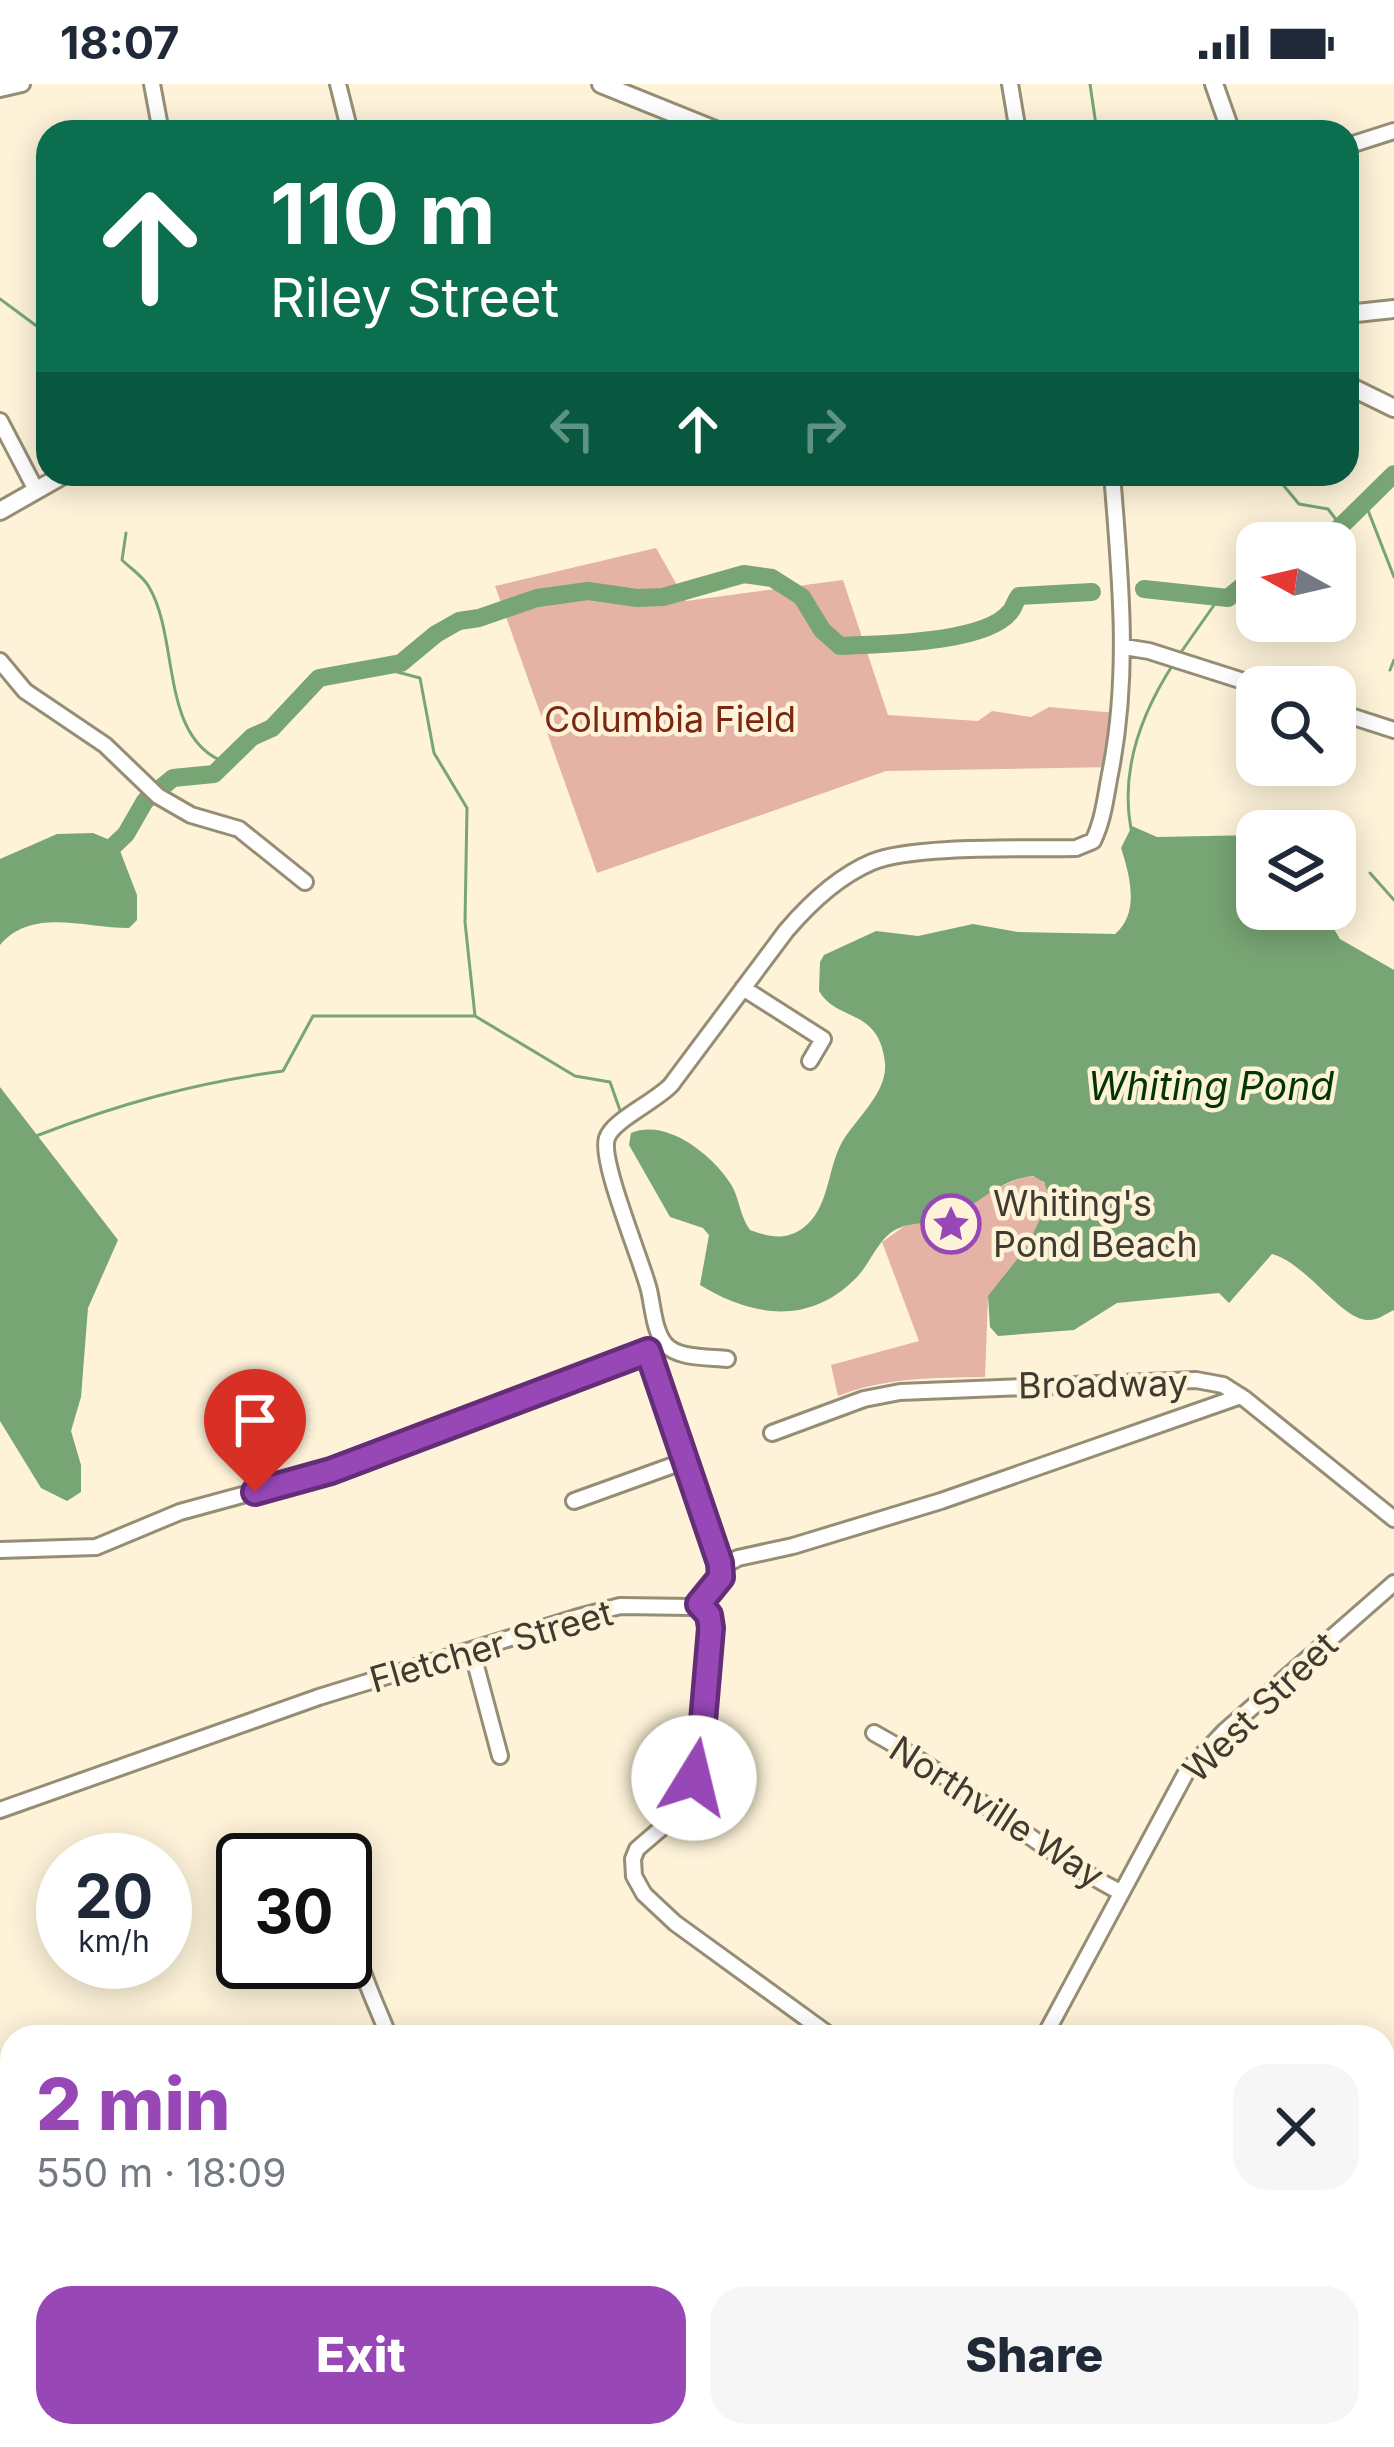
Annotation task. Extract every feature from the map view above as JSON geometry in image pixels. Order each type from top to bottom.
[{"type":"main road","points":[[601,84],[690,120]]},
{"type":"main road","points":[[1214,84],[1228,120]]},
{"type":"main road","points":[[1359,313],[1394,309]]},
{"type":"main road","points":[[1359,392],[1394,408]]},
{"type":"main road","points":[[0,511],[43,486]]},
{"type":"street","points":[[0,89],[22,84]]},
{"type":"street","points":[[152,84],[159,120]]},
{"type":"street","points":[[338,84],[347,120]]},
{"type":"street","points":[[1010,84],[1016,120]]},
{"type":"street","points":[[1359,142],[1394,131]]},
{"type":"street","points":[[0,421],[36,490]]},
{"type":"street","points":[[728,1359],[679,1353],[662,1341],[606,1155],[606,1140],[622,1121],[654,1102],[671,1085],[805,909],[842,879],[872,862],[906,855],[1082,847],[1093,841],[1114,751],[1124,647],[1113,486]]},
{"type":"street","points":[[1124,647],[1236,679]]},
{"type":"street","points":[[0,661],[25,691],[105,745],[156,793],[191,815],[239,829],[305,882]]},
{"type":"street","points":[[1356,718],[1394,730]]},
{"type":"street","points":[[742,988],[823,1040],[810,1061]]},
{"type":"street","points":[[0,1550],[96,1546],[179,1512],[331,1471],[648,1351],[662,1341]]},
{"type":"street","points":[[648,1351],[716,1543],[721,1577]]},
{"type":"street","name":"Broadway","points":[[772,1433],[864,1399],[920,1390],[1196,1380],[1223,1385],[1240,1396],[1394,1519]]},
{"type":"street","points":[[816,2025],[663,1913],[639,1886],[632,1859],[637,1849],[672,1819],[694,1778],[711,1628],[709,1615],[699,1604],[727,1564],[738,1558],[940,1501],[1240,1396]]},
{"type":"street","points":[[574,1501],[686,1461]]},
{"type":"street","name":"West Street","points":[[1050,2025],[1171,1796],[1198,1757],[1394,1583]]},
{"type":"street","name":"Fletcher Street","points":[[0,1810],[319,1697],[620,1606],[699,1604]]},
{"type":"street","points":[[472,1651],[500,1756]]},
{"type":"street","name":"Northville Way","points":[[874,1732],[1120,1892]]},
{"type":"street","points":[[371,1989],[385,2025]]},
{"type":"green space","name":"Columbia Field","points":[[656,548],[686,601],[843,580],[888,715],[978,721],[992,711],[1031,717],[1049,707],[1116,713],[1121,754],[1114,767],[886,771],[597,873],[495,586]]},
{"type":"green space","points":[[1025,1176],[1039,1177],[1050,1198],[1026,1248],[988,1297],[985,1377],[892,1382],[838,1396],[831,1365],[919,1341],[882,1242],[906,1225],[955,1215],[986,1193]]},
{"type":"water","name":"Whiting Pond","points":[[1132,826],[1157,837],[1236,835],[1236,930],[1335,930],[1340,939],[1394,970],[1394,1310],[1374,1319],[1357,1317],[1298,1268],[1272,1254],[1229,1303],[1219,1293],[1117,1303],[1074,1330],[998,1336],[990,1327],[988,1296],[1026,1248],[1050,1198],[1044,1182],[1033,1176],[999,1187],[950,1217],[895,1230],[854,1280],[817,1305],[798,1310],[759,1309],[700,1285],[709,1235],[703,1228],[670,1217],[629,1145],[631,1133],[645,1130],[674,1135],[701,1152],[732,1186],[750,1230],[777,1236],[803,1228],[823,1200],[841,1144],[885,1074],[875,1033],[819,991],[824,955],[876,931],[918,936],[973,924],[1018,932],[1115,934],[1130,905],[1121,848]]},
{"type":"water","points":[[93,833],[117,843],[137,895],[137,920],[129,928],[43,923],[13,933],[0,945],[0,859],[57,834]]},
{"type":"water","points":[[0,1087],[118,1240],[88,1308],[81,1397],[71,1431],[81,1465],[81,1492],[67,1501],[41,1488],[0,1421]]},
{"type":"waterway","points":[[1090,84],[1095,120]]},
{"type":"waterway","points":[[0,299],[36,326]]},
{"type":"waterway","points":[[1345,522],[1394,474]]},
{"type":"waterway","points":[[1284,486],[1299,504],[1328,509],[1338,522]]},
{"type":"waterway","points":[[1364,500],[1394,577]]},
{"type":"waterway","points":[[126,533],[122,560],[147,583],[158,609],[174,686],[190,733],[205,751],[227,763]]},
{"type":"waterway","points":[[101,858],[126,834],[145,801],[173,778],[214,774],[252,737],[272,728],[319,678],[401,663],[459,621],[537,598],[588,591],[663,597],[744,574],[772,578],[802,597],[822,630],[840,646],[955,636],[997,623],[1019,596],[1092,592]]},
{"type":"waterway","points":[[1144,589],[1228,598],[1236,591]]},
{"type":"waterway","points":[[1179,655],[1219,598]]},
{"type":"waterway","points":[[1390,670],[1394,660]]},
{"type":"waterway","points":[[1131,829],[1129,785],[1136,742],[1174,663]]},
{"type":"waterway","points":[[382,668],[420,678],[434,753],[467,808],[465,922],[475,1016]]},
{"type":"waterway","points":[[1370,873],[1394,900]]},
{"type":"waterway","points":[[36,1136],[157,1096],[283,1071],[313,1016],[475,1016],[575,1076],[610,1082],[622,1116]]},
{"type":"place","name":"Whiting's Pond Beach","points":[[951,1224]]},
{"type":"route","points":[[255,1492],[331,1471],[648,1351],[720,1563],[721,1577],[699,1604],[709,1615],[711,1628],[694,1778]]}]
